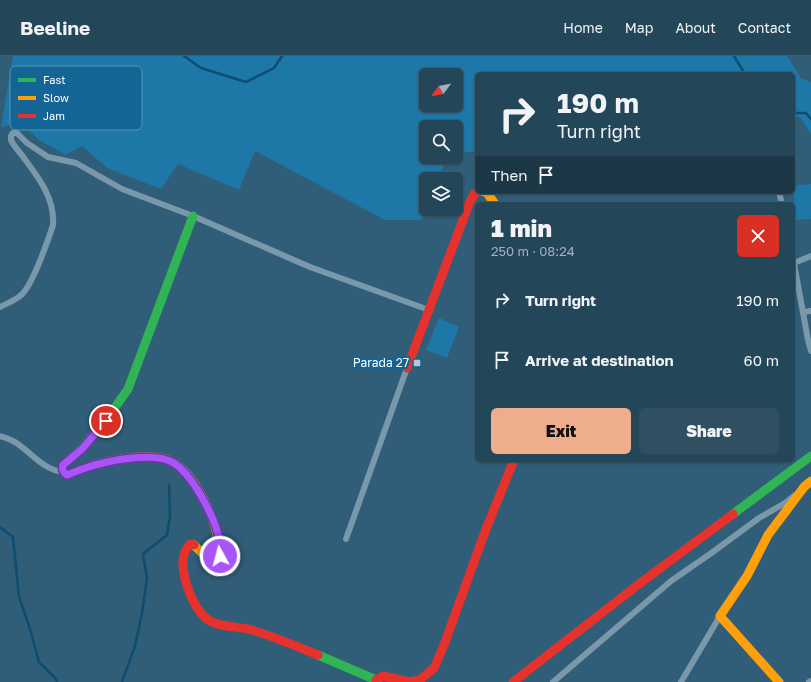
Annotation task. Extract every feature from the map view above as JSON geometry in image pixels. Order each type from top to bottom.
[{"type":"street","points":[[0,306],[24,293],[33,276],[53,225],[49,196],[13,143],[11,136],[13,133],[17,133],[27,143],[48,157],[76,163],[122,190],[192,216],[310,267],[429,310]]},
{"type":"street","points":[[346,539],[407,368],[469,204],[475,194]]},
{"type":"street","points":[[63,472],[63,465],[82,449],[114,412],[128,389],[192,216]]},
{"type":"street","points":[[795,261],[811,256]]},
{"type":"street","points":[[795,267],[811,350]]},
{"type":"street","points":[[803,312],[811,311]]},
{"type":"street","points":[[0,436],[17,443],[36,460],[67,475],[99,464],[138,458],[159,458],[174,463],[184,472],[208,508],[214,520],[221,549],[220,556],[216,560],[212,561],[200,553],[193,544],[186,547],[184,552],[183,570],[186,585],[201,614],[212,622],[253,630],[293,644],[376,681],[383,676],[410,682],[416,681],[428,674],[434,668],[444,645],[486,529],[513,462]]},
{"type":"street","points":[[513,682],[639,584],[811,456]]},
{"type":"street","points":[[681,682],[720,616],[747,576],[768,536],[808,484]]},
{"type":"street","points":[[553,682],[671,581],[759,518],[785,503],[808,484]]},
{"type":"street","points":[[720,616],[779,682]]},
{"type":"shaded area","points":[[13,56],[787,56],[801,78],[811,82],[811,134],[800,117],[795,116],[795,72],[475,72],[475,151],[463,153],[463,120],[419,120],[419,164],[444,164],[441,172],[419,172],[419,216],[424,216],[422,220],[385,220],[255,151],[239,190],[178,164],[161,189],[107,168],[82,146],[66,155],[39,140],[28,130],[142,130],[142,66],[11,66]]},
{"type":"shaded area","points":[[10,74],[10,125],[1,127]]},
{"type":"shaded area","points":[[811,184],[811,219],[796,220],[794,194],[795,194],[795,186]]},
{"type":"shaded area","points":[[439,318],[459,327],[447,358],[426,350]]},
{"type":"waterway","points":[[184,56],[201,68],[246,82],[274,68],[282,56]]},
{"type":"waterway","points":[[734,56],[744,72]]},
{"type":"waterway","points":[[795,113],[806,113],[811,119]]},
{"type":"waterway","points":[[122,682],[135,646],[142,613],[147,578],[143,554],[167,535],[170,516],[169,485]]},
{"type":"waterway","points":[[0,527],[13,537],[19,597],[39,662],[56,679],[57,682]]},
{"type":"traffic: fast","points":[[93,465],[67,475],[62,470],[63,465],[82,448],[106,420],[128,389],[193,216]]},
{"type":"traffic: fast","points":[[733,514],[811,456]]},
{"type":"traffic: fast","points":[[318,655],[376,680]]},
{"type":"traffic: slow","points":[[488,194],[494,202]]},
{"type":"traffic: slow","points":[[93,465],[120,459],[139,457],[157,457],[166,459],[177,465],[187,474],[204,500],[216,530],[220,556],[215,559],[208,559],[194,545]]},
{"type":"traffic: slow","points":[[779,682],[720,616],[747,576],[768,535],[804,487],[811,481]]},
{"type":"traffic: jam","points":[[407,368],[469,204],[475,194]]},
{"type":"traffic: jam","points":[[376,682],[376,680],[383,676],[410,682],[421,679],[434,668],[444,645],[486,529],[513,462]]},
{"type":"traffic: jam","points":[[513,682],[639,584],[733,514]]},
{"type":"traffic: jam","points":[[194,545],[190,544],[185,552],[183,558],[183,568],[190,594],[194,603],[204,617],[210,621],[225,626],[252,630],[318,655]]},
{"type":"place","name":"Parada 27","points":[[417,363]]},
{"type":"route","points":[[106,421],[82,449],[63,465],[63,472],[67,475],[78,470],[121,459],[159,458],[174,463],[184,472],[194,485],[214,520],[221,549],[220,556]]}]
